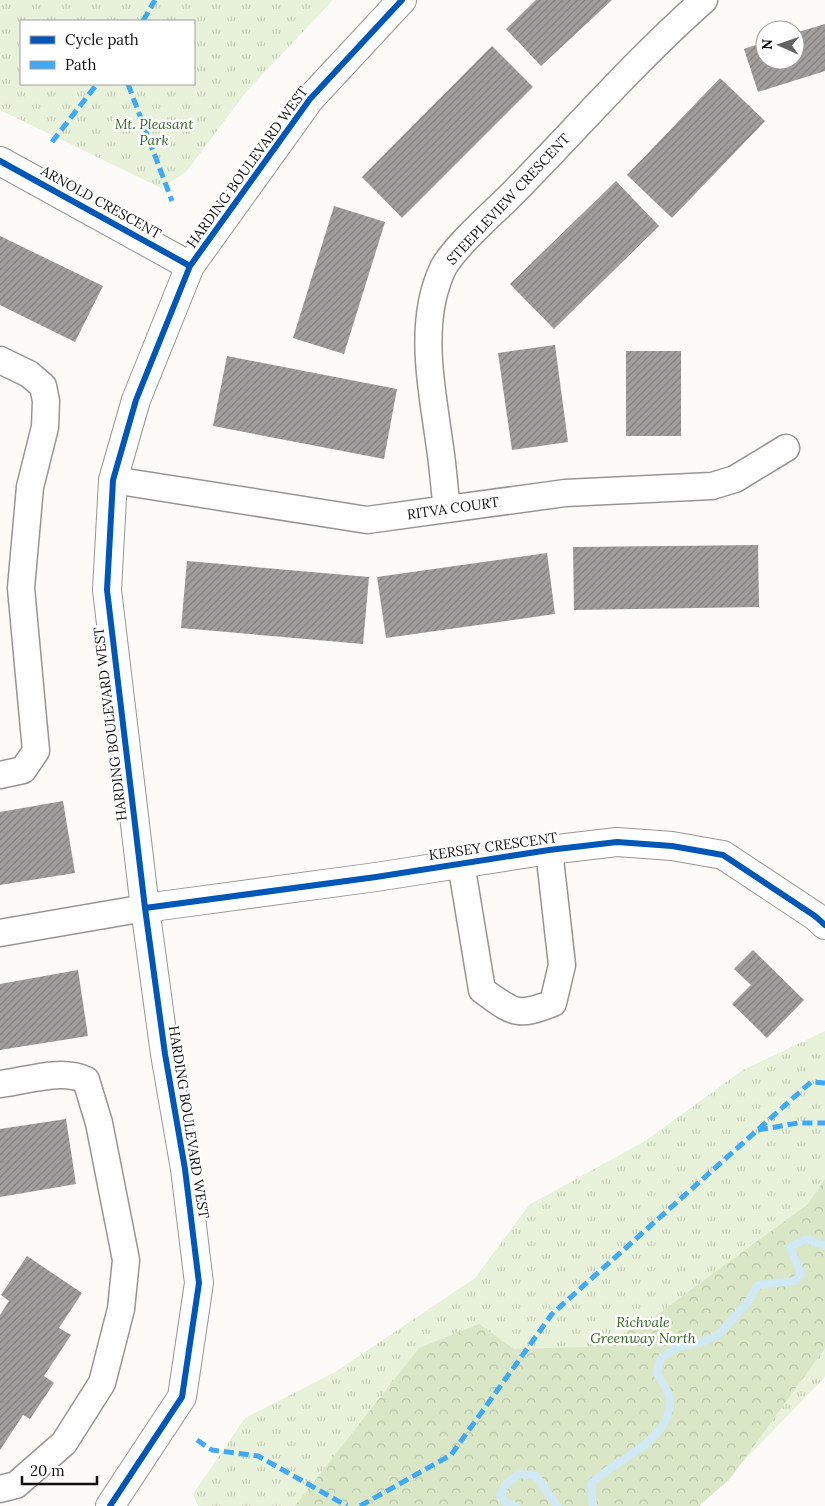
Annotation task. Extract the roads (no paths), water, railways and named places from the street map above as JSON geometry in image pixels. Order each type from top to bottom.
[{"type":"street","name":"HARDING BOULEVARD WEST","points":[[110,1506],[182,1397],[199,1283],[185,1168],[165,1054],[145,908],[106,590],[113,480],[136,400],[190,266],[310,99],[402,0]]},
{"type":"street","name":"STEEPLEVIEW CRESCENT","points":[[447,509],[431,392],[429,343],[432,301],[445,264],[473,232],[676,24],[704,0]]},
{"type":"street","name":"ARNOLD CRESCENT","points":[[0,161],[190,266]]},
{"type":"street","points":[[0,360],[29,374],[43,386],[46,401],[45,428],[30,487],[10,588],[36,751],[23,770],[0,775]]},
{"type":"street","name":"RITVA COURT","points":[[113,480],[367,520],[565,493],[712,486],[735,479],[786,448]]},
{"type":"street","name":"KERSEY CRESCENT","points":[[145,908],[617,842],[672,846],[723,855],[822,915]]},
{"type":"street","name":"KERSEY CRESCENT","points":[[460,863],[482,990],[511,1011],[531,1012],[554,1003],[562,965],[549,850]]},
{"type":"street","points":[[0,932],[145,908]]},
{"type":"street","points":[[0,1084],[55,1075],[76,1075],[86,1080],[99,1123],[126,1260],[121,1309],[102,1383],[64,1443],[16,1485],[0,1489]]},
{"type":"waterway","points":[[593,1506],[591,1484],[651,1439],[661,1428],[668,1416],[670,1398],[657,1373],[661,1358],[678,1347],[700,1343],[719,1334],[748,1302],[758,1285],[795,1281],[801,1274],[790,1247],[806,1239],[825,1246]]},
{"type":"waterway","points":[[516,1506],[506,1503],[500,1495],[507,1483],[519,1474],[536,1476],[557,1506]]},
{"type":"park label","name":"Mt. Pleasant Park","points":[[154,132]]},
{"type":"park label","name":"Richvale Greenway North","points":[[643,1330]]}]
